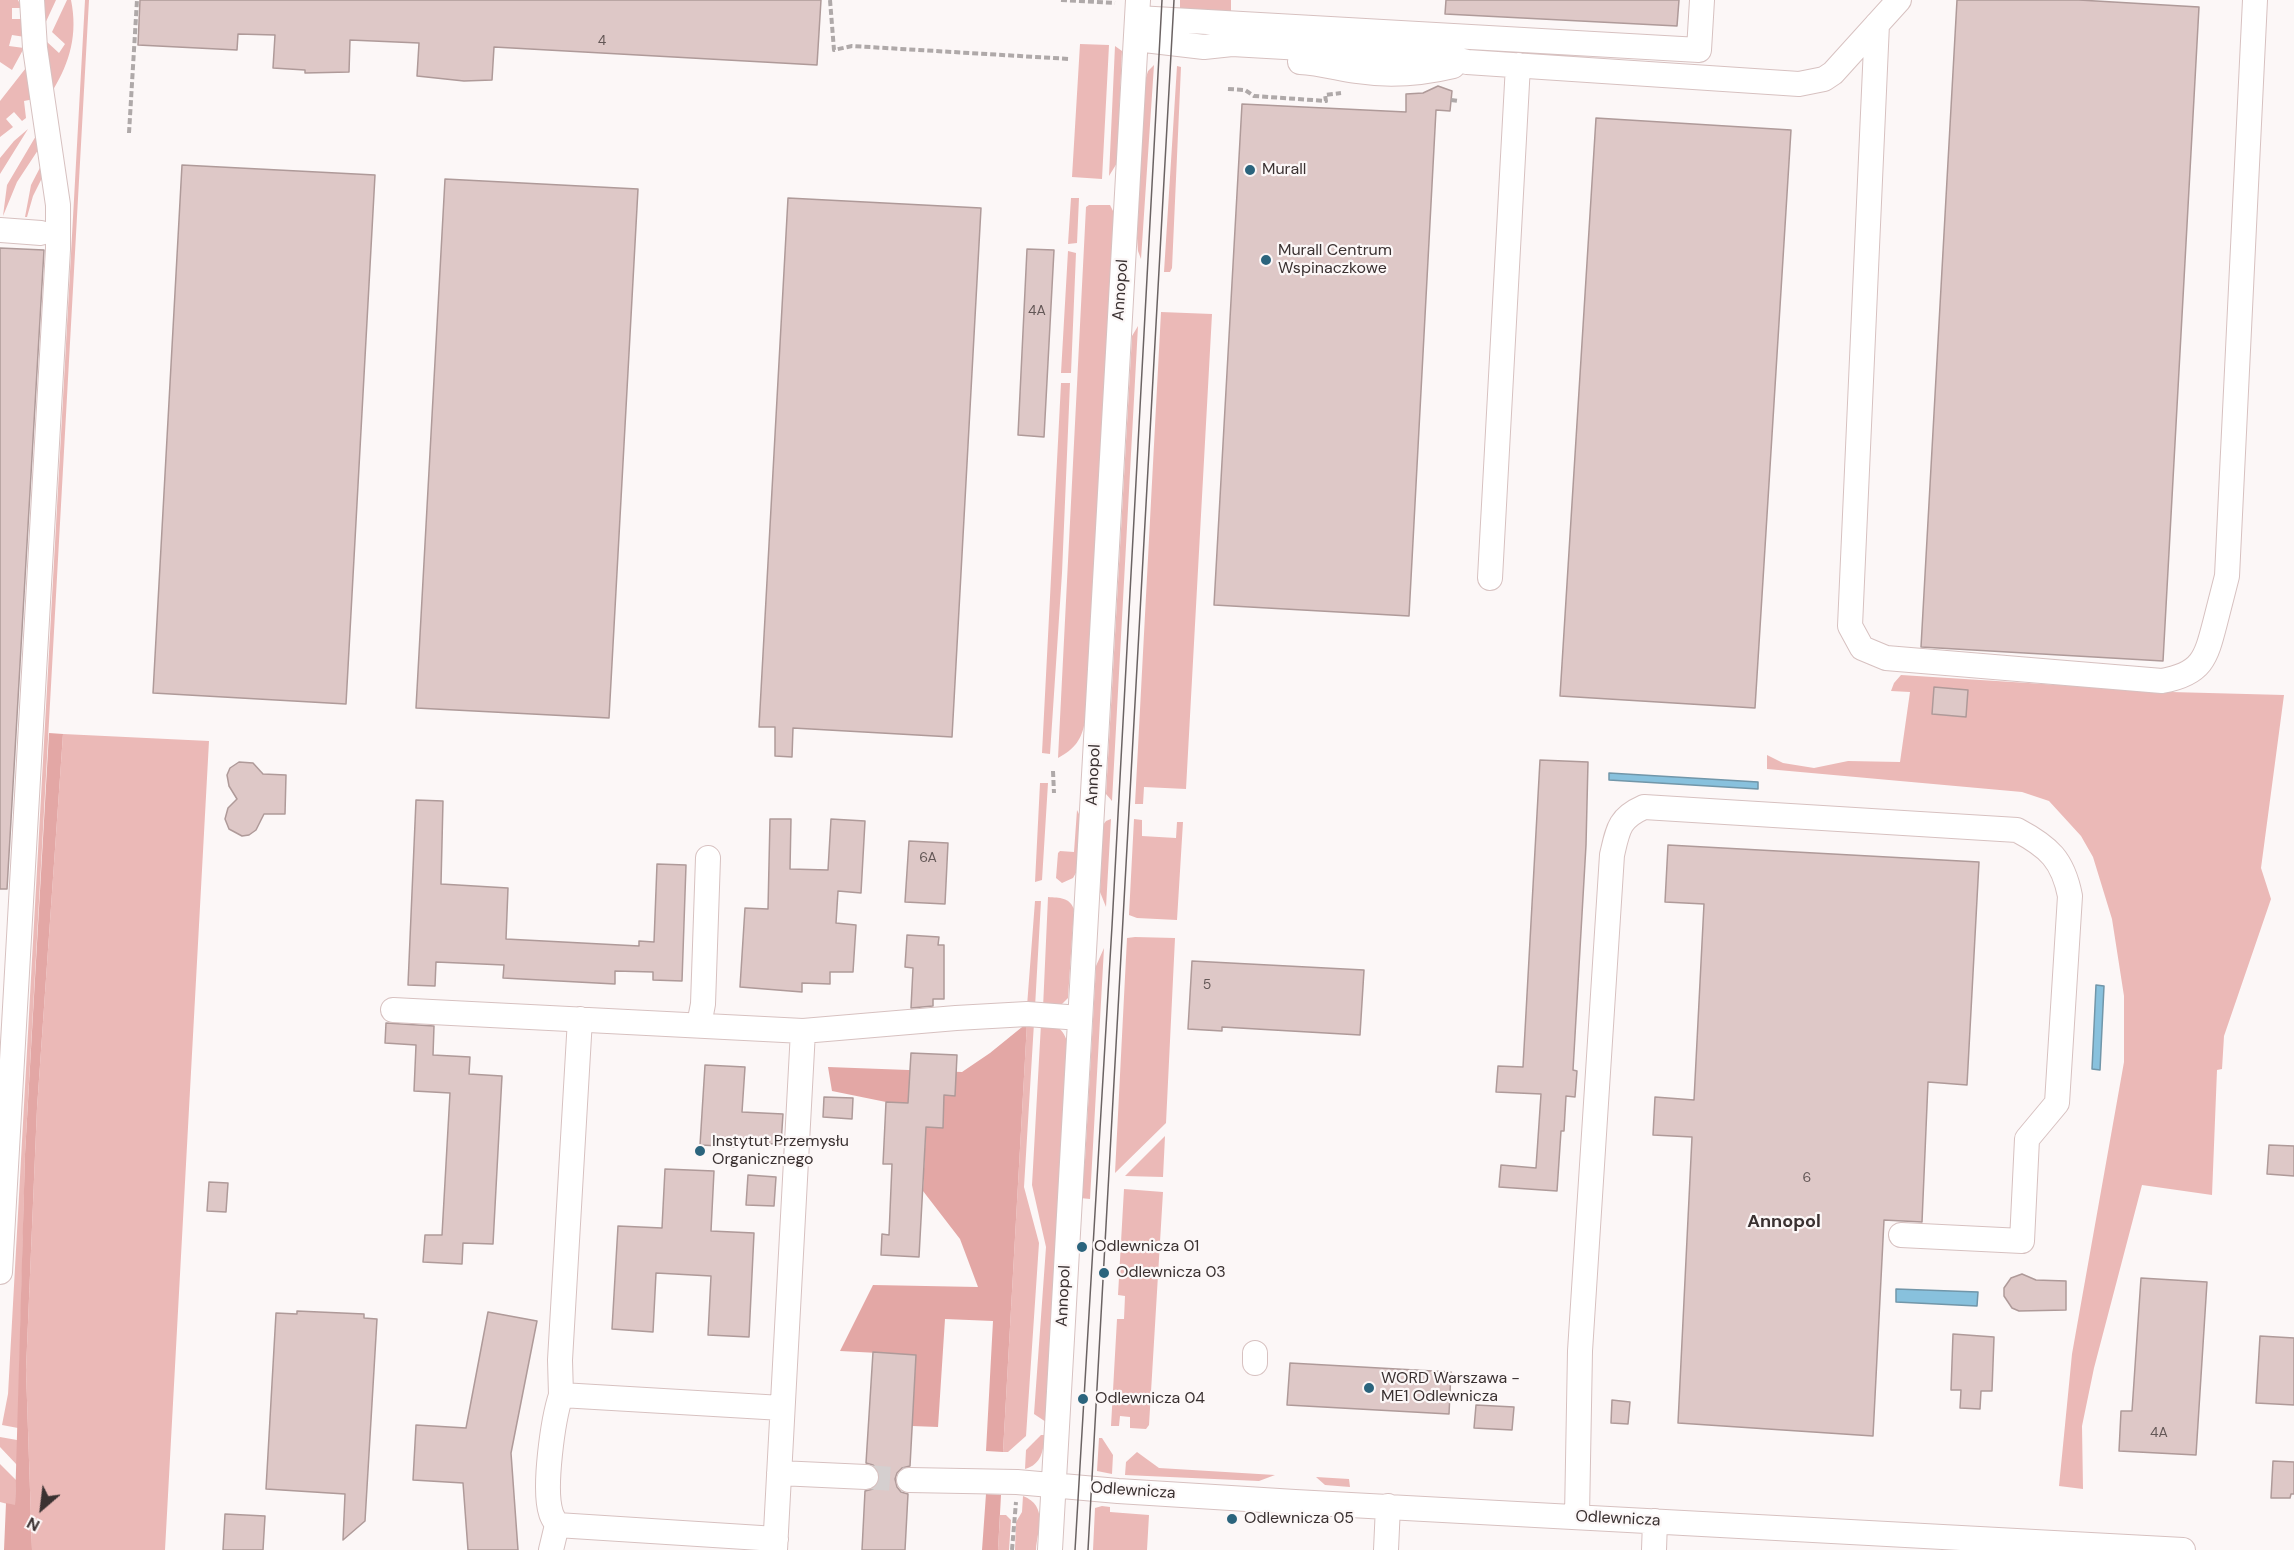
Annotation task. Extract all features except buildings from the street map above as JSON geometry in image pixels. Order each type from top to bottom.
[{"type":"street","points":[[0,1272],[58,249],[58,205],[35,48],[33,0]]},
{"type":"street","points":[[1132,15],[1699,50],[1702,0]]},
{"type":"street","points":[[1132,15],[1230,58],[1317,63],[1358,72],[1389,74],[1420,72],[1467,62],[1799,84],[1824,79],[1833,73],[1899,0]]},
{"type":"street","points":[[1877,24],[1850,626],[1862,648],[1886,658],[2162,681],[2180,678],[2195,669],[2207,654],[2227,576],[2254,0]]},
{"type":"street","name":"Annopol","points":[[1050,1550],[1132,15]]},
{"type":"street","points":[[1490,578],[1518,65]]},
{"type":"street","points":[[0,230],[41,233]]},
{"type":"street","points":[[1577,1516],[1580,1351],[1612,855],[1617,831],[1628,814],[1644,807],[2017,830],[2037,840],[2055,856],[2066,874],[2070,896],[2057,1103],[2027,1139],[2022,1241],[1900,1235]]},
{"type":"street","points":[[699,1025],[703,1004],[708,858]]},
{"type":"street","points":[[393,1010],[803,1031],[1027,1014],[1080,1018]]},
{"type":"street","points":[[551,1550],[557,1526],[549,1499],[552,1428],[561,1395],[560,1360],[580,1019]]},
{"type":"street","points":[[557,1526],[776,1544],[803,1031]]},
{"type":"street","points":[[561,1395],[782,1408]]},
{"type":"street","points":[[779,1473],[866,1477]]},
{"type":"street","name":"Odlewnicza","points":[[909,1479],[1017,1482],[1388,1506],[2183,1550]]},
{"type":"street","points":[[1386,1550],[1388,1506]]},
{"type":"street","points":[[1653,1550],[1655,1521]]},
{"type":"path","points":[[129,133],[137,0]]},
{"type":"path","points":[[830,0],[834,51],[852,46],[1070,58]]},
{"type":"path","points":[[1061,0],[1132,15]]},
{"type":"path","points":[[1228,89],[1245,90],[1254,96],[1326,101],[1325,95],[1350,91]]},
{"type":"path","points":[[1451,100],[1458,100]]},
{"type":"path","points":[[1053,771],[1054,793]]},
{"type":"path","points":[[1012,1550],[1017,1496]]},
{"type":"shaded area","points":[[0,0],[18,0],[22,8],[12,8],[12,19],[24,19],[25,37],[12,35],[9,46],[24,48],[12,70],[0,62]]},
{"type":"shaded area","points":[[44,0],[56,0],[44,26]]},
{"type":"shaded area","points":[[67,0],[71,0],[73,12],[73,36],[64,69],[53,90],[46,41],[59,53],[65,44],[52,32]]},
{"type":"shaded area","points":[[85,0],[89,0],[25,1154],[18,1428],[2,1425],[8,1394]]},
{"type":"shaded area","points":[[1180,0],[1231,0],[1231,16],[1180,9]]},
{"type":"shaded area","points":[[1080,44],[1109,45],[1102,179],[1072,177]]},
{"type":"shaded area","points":[[1115,46],[1122,51],[1117,163],[1109,176]]},
{"type":"shaded area","points":[[29,64],[34,99],[24,101],[26,118],[22,121],[14,112],[6,119],[13,127],[0,137],[0,101]]},
{"type":"shaded area","points":[[1154,65],[1141,259],[1137,238],[1145,81],[1148,71]]},
{"type":"shaded area","points":[[1177,66],[1181,67],[1172,268],[1170,272],[1164,272]]},
{"type":"shaded area","points":[[28,129],[0,174],[0,158]]},
{"type":"shaded area","points":[[40,129],[42,144],[17,182],[3,216],[7,185]]},
{"type":"shaded area","points":[[45,158],[47,168],[33,196],[27,217],[25,217],[31,185]]},
{"type":"shaded area","points":[[1071,198],[1079,198],[1077,243],[1068,244]]},
{"type":"shaded area","points":[[1110,205],[1114,213],[1085,721],[1077,743],[1058,758],[1086,207]]},
{"type":"shaded area","points":[[1068,251],[1076,253],[1071,373],[1061,373]]},
{"type":"shaded area","points":[[1161,312],[1212,314],[1186,789],[1144,787],[1143,804],[1135,804]]},
{"type":"shaded area","points":[[1138,326],[1112,801],[1106,794],[1132,336]]},
{"type":"shaded area","points":[[1061,383],[1070,383],[1062,573],[1050,754],[1042,753]]},
{"type":"shaded area","points":[[1901,675],[2171,692],[2284,695],[2261,868],[2271,899],[2224,1036],[2222,1069],[2217,1070],[2212,1195],[2142,1185],[2094,1368],[2082,1426],[2083,1489],[2059,1486],[2072,1354],[2124,1062],[2124,996],[2112,919],[2093,857],[2081,836],[2049,801],[2022,792],[1767,769],[1767,755],[1783,763],[1814,768],[1848,761],[1900,762],[1910,692],[1891,691]]},
{"type":"shaded area","points":[[49,733],[63,734],[37,1108],[26,1370],[32,1550],[4,1550],[6,1503],[15,1505],[25,1154]]},
{"type":"shaded area","points":[[63,734],[209,741],[165,1550],[32,1550],[26,1370],[37,1108]]},
{"type":"shaded area","points":[[1040,783],[1048,783],[1042,880],[1035,882]]},
{"type":"shaded area","points":[[1077,810],[1080,816],[1077,871],[1073,878],[1062,883],[1056,878],[1058,853],[1060,851],[1074,852]]},
{"type":"shaded area","points":[[1111,819],[1106,907],[1100,892],[1103,825]]},
{"type":"shaded area","points":[[1134,819],[1142,820],[1142,836],[1176,838],[1177,822],[1183,822],[1177,920],[1137,918],[1129,915]]},
{"type":"shaded area","points":[[1048,897],[1067,900],[1074,909],[1068,998],[1060,1006],[1043,1008]]},
{"type":"shaded area","points":[[1035,901],[1041,901],[1035,1007],[1027,1006]]},
{"type":"shaded area","points":[[1127,938],[1175,938],[1166,1123],[1115,1173]]},
{"type":"shaded area","points":[[1104,948],[1090,1199],[1080,1198],[1085,1160],[1096,966]]},
{"type":"shaded area","points":[[1027,1023],[1034,1023],[1024,1187],[1039,1243],[1026,1436],[1008,1452],[1003,1452]]},
{"type":"shaded area","points":[[1027,1023],[1003,1452],[986,1451],[993,1321],[945,1319],[938,1427],[912,1426],[916,1355],[840,1351],[873,1285],[978,1287],[960,1239],[923,1191],[926,1127],[943,1127],[944,1105],[886,1102],[832,1091],[828,1067],[962,1072]]},
{"type":"shaded area","points":[[1041,1024],[1058,1028],[1067,1041],[1046,1422],[1034,1414],[1046,1247],[1032,1185]]},
{"type":"shaded area","points":[[1165,1136],[1163,1177],[1125,1176]]},
{"type":"shaded area","points":[[1124,1189],[1163,1192],[1149,1425],[1146,1429],[1130,1428],[1130,1417],[1120,1416],[1119,1426],[1111,1426],[1117,1319],[1124,1319],[1125,1296],[1118,1295]]},
{"type":"shaded area","points":[[1041,1435],[1045,1435],[1041,1456],[1035,1464],[1025,1469],[1026,1450]]},
{"type":"shaded area","points":[[0,1437],[17,1440],[17,1465],[0,1447]]},
{"type":"shaded area","points":[[1099,1438],[1102,1438],[1113,1455],[1112,1474],[1097,1471]]},
{"type":"shaded area","points":[[1137,1452],[1159,1468],[1275,1475],[1259,1481],[1125,1475],[1126,1462]]},
{"type":"shaded area","points":[[0,1464],[16,1480],[15,1506],[0,1502]]},
{"type":"shaded area","points":[[1316,1477],[1349,1479],[1350,1487],[1325,1485]]},
{"type":"shaded area","points":[[986,1494],[1001,1495],[998,1550],[982,1550]]},
{"type":"shaded area","points":[[1023,1496],[1031,1500],[1039,1512],[1036,1550],[1015,1550],[1016,1522],[1022,1512]]},
{"type":"shaded area","points":[[1110,1507],[1110,1512],[1149,1515],[1147,1550],[1093,1550],[1095,1508]]},
{"type":"shaded area","points":[[1000,1515],[1006,1515],[1011,1520],[1009,1550],[998,1550]]},
{"type":"water","points":[[1609,773],[1758,782],[1758,789],[1609,780]]},
{"type":"water","points":[[2096,985],[2104,986],[2100,1070],[2092,1069]]},
{"type":"water","points":[[1896,1289],[1978,1292],[1977,1306],[1896,1302]]},
{"type":"tunnel","points":[[866,1477],[909,1480]]},
{"type":"tram line","points":[[1075,1550],[1112,926],[1162,0]]},
{"type":"tram line","points":[[1088,1550],[1174,0]]},
{"type":"place","name":"Murall","points":[[1250,170]]},
{"type":"place","name":"Murall Centrum Wspinaczkowe","points":[[1266,260]]},
{"type":"place","name":"Instytut Przemysłu Organicznego","points":[[700,1151]]},
{"type":"place","name":"Odlewnicza 01","points":[[1082,1247]]},
{"type":"place","name":"Odlewnicza 03","points":[[1104,1273]]},
{"type":"place","name":"WORD Warszawa - ME1 Odlewnicza","points":[[1369,1388]]},
{"type":"place","name":"Odlewnicza 04","points":[[1083,1399]]},
{"type":"place","name":"Odlewnicza 05","points":[[1232,1519]]},
{"type":"district","name":"Annopol","points":[[1784,1222]]}]
